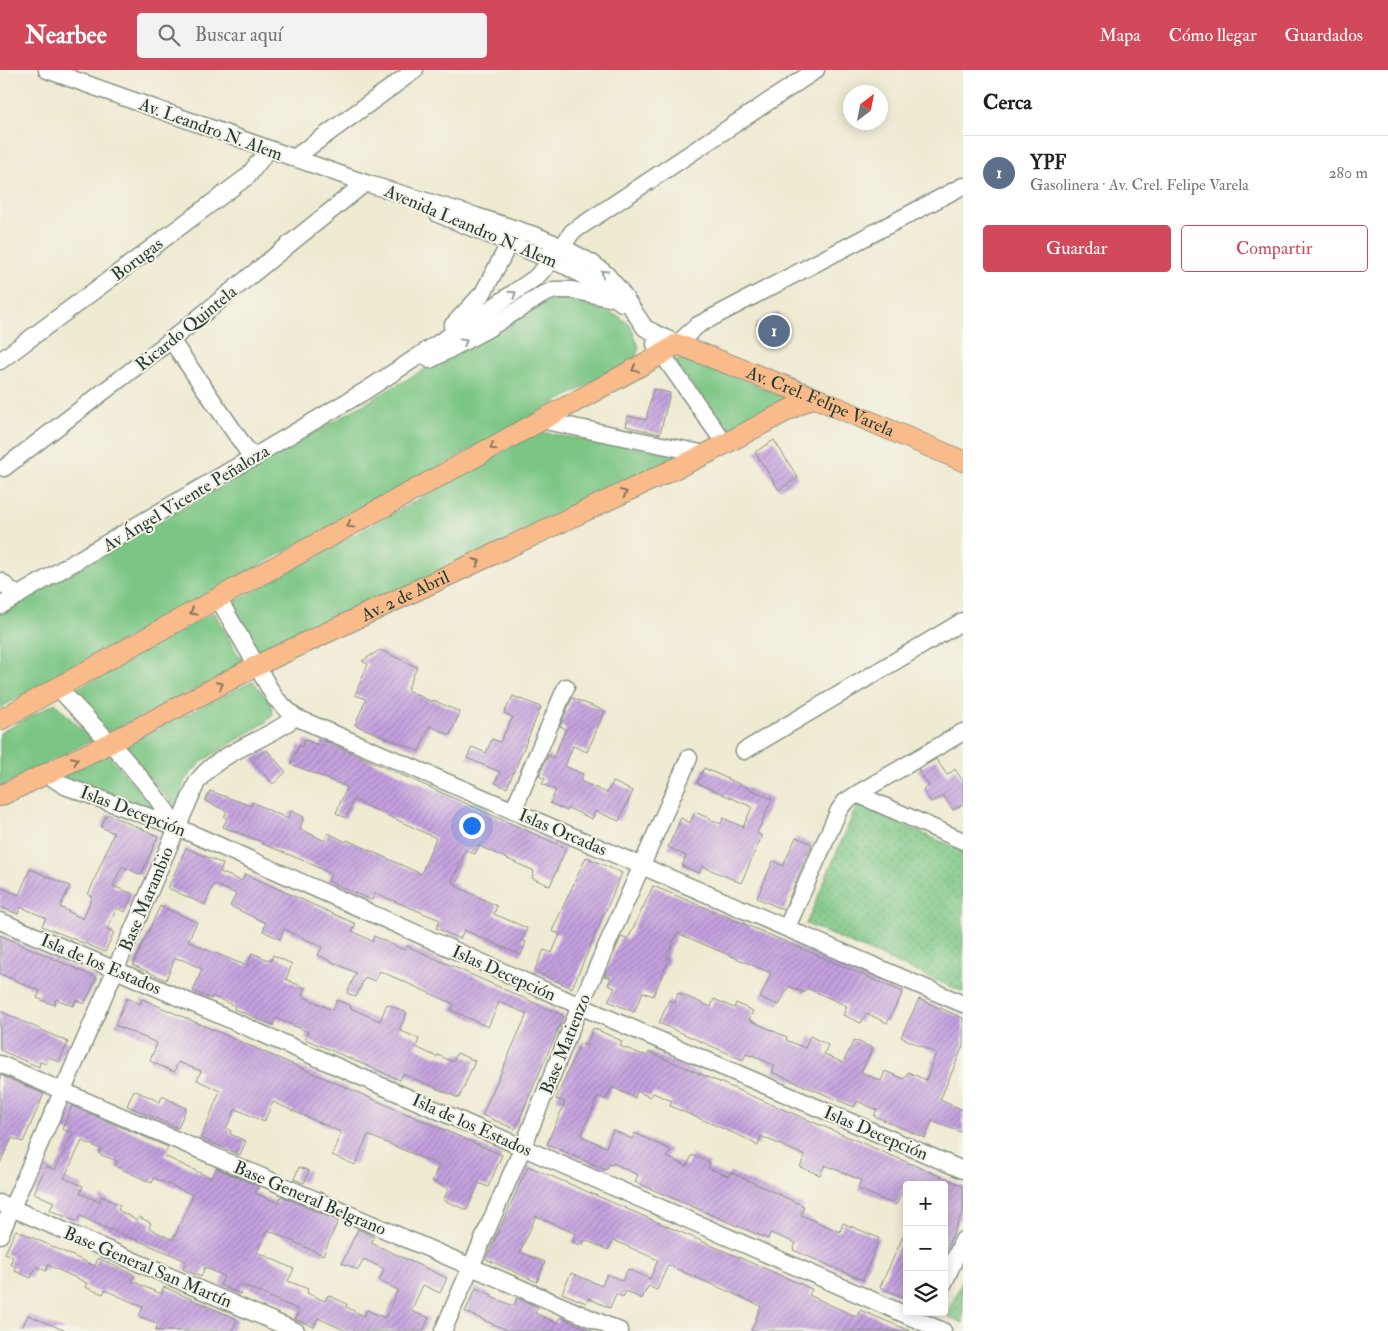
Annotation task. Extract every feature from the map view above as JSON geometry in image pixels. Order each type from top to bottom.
[{"type":"main road","name":"Av. Crel. Felipe Varela","points":[[670,349],[813,397],[963,461]]},
{"type":"main road","points":[[0,720],[670,349]]},
{"type":"main road","name":"Av. 2 de Abril","points":[[0,796],[110,743],[256,666],[706,454],[813,397]]},
{"type":"street","name":"Av. Leandro N. Alem","points":[[47,70],[371,185]]},
{"type":"street","points":[[294,158],[415,70]]},
{"type":"street","points":[[370,388],[535,278],[545,268],[551,247],[572,232],[816,70]]},
{"type":"street","name":"Borugas","points":[[0,361],[248,176],[268,150]]},
{"type":"street","name":"Avenida Leandro N. Alem","points":[[371,185],[430,201],[592,263],[619,288],[645,328],[670,349]]},
{"type":"street","name":"Avenida Leandro N. Alem","points":[[371,185],[510,242],[551,247],[584,276],[633,311]]},
{"type":"street","name":"Ricardo Quintela","points":[[4,468],[371,185]]},
{"type":"street","points":[[725,444],[670,349],[698,325],[963,186]]},
{"type":"street","points":[[370,388],[391,370],[443,334],[466,313],[484,293],[513,238],[518,236],[551,247]]},
{"type":"street","points":[[389,376],[406,372],[432,359],[486,330],[542,295],[554,290],[572,290],[618,300]]},
{"type":"street","points":[[171,340],[252,458]]},
{"type":"street","name":"Av Ángel Vicente Peñaloza","points":[[0,606],[370,388]]},
{"type":"street","points":[[540,420],[706,454]]},
{"type":"street","points":[[0,581],[18,596]]},
{"type":"street","name":"Islas Orcadas","points":[[218,598],[275,698],[295,717],[963,1004]]},
{"type":"street","points":[[744,751],[963,621]]},
{"type":"street","points":[[513,811],[566,687]]},
{"type":"street","points":[[58,688],[110,743],[165,808],[177,827]]},
{"type":"street","name":"Base Marambio","points":[[0,1235],[6,1206],[63,1091],[197,782],[204,772],[215,763],[278,730],[295,717]]},
{"type":"street","points":[[787,927],[839,810],[845,802],[963,732]]},
{"type":"street","name":"Base Matienzo","points":[[442,1331],[522,1147],[580,1006],[689,758]]},
{"type":"street","name":"Islas Decepción","points":[[46,774],[65,786],[177,827],[580,1006],[963,1170]]},
{"type":"street","points":[[857,794],[963,841]]},
{"type":"street","name":"Isla de los Estados","points":[[0,922],[116,970],[927,1322],[943,1331]]},
{"type":"street","name":"Base General Belgrano","points":[[0,1064],[620,1331]]},
{"type":"street","name":"Base General San Martín","points":[[6,1206],[296,1331]]},
{"type":"street","points":[[948,1273],[963,1240]]},
{"type":"green space","points":[[564,299],[594,307],[620,317],[630,325],[639,347],[635,359],[0,708],[0,614],[496,328],[548,300]]},
{"type":"green space","points":[[686,355],[786,398],[727,431],[674,361]]},
{"type":"green space","points":[[539,432],[687,456],[259,656],[232,603]]},
{"type":"green space","points":[[214,612],[244,665],[108,732],[71,692]]},
{"type":"green space","points":[[253,681],[271,703],[273,714],[266,722],[201,762],[184,781],[178,810],[122,747]]},
{"type":"green space","points":[[55,703],[92,740],[0,787],[0,733]]},
{"type":"green space","points":[[107,754],[162,816],[61,776]]},
{"type":"green space","points":[[857,805],[963,851],[963,992],[806,924]]},
{"type":"green space","points":[[963,1279],[963,1323],[946,1316],[948,1316],[948,1312]]},
{"type":"building","points":[[779,312],[788,328],[765,341],[756,324]]},
{"type":"building","points":[[653,389],[670,393],[660,434],[626,426],[628,416],[646,420]]},
{"type":"building","points":[[774,440],[798,478],[779,490],[755,452]]},
{"type":"building","points":[[380,650],[417,667],[407,690],[460,712],[450,735],[430,726],[419,751],[355,725],[366,699],[355,695],[368,664],[362,661]]},
{"type":"building","points":[[513,696],[541,707],[507,788],[495,783],[500,772],[467,758],[472,747],[486,753],[492,739],[500,742],[513,717],[504,713]]},
{"type":"building","points":[[572,698],[605,711],[587,752],[573,746],[565,766],[583,774],[580,781],[607,793],[613,782],[633,791],[619,821],[595,811],[592,819],[568,808],[567,811],[550,803],[556,790],[542,784],[545,779],[539,776],[548,755],[553,758],[566,729],[560,726]]},
{"type":"building","points":[[305,740],[321,746],[323,740],[566,848],[550,886],[532,878],[534,871],[479,846],[475,854],[466,850],[452,882],[457,884],[456,886],[497,906],[494,914],[527,928],[522,940],[526,942],[521,955],[464,930],[460,939],[436,928],[440,920],[375,893],[372,900],[350,891],[328,881],[331,874],[262,842],[223,827],[227,818],[224,817],[227,811],[205,801],[210,791],[251,806],[252,802],[288,819],[291,811],[304,817],[300,829],[325,841],[328,833],[346,842],[347,840],[421,874],[436,838],[354,800],[346,818],[336,813],[347,787],[291,764],[299,745],[302,747]]},
{"type":"building","points":[[267,750],[286,772],[273,784],[251,760]]},
{"type":"building","points":[[936,759],[947,775],[955,769],[963,781],[963,804],[953,810],[943,796],[931,802],[923,790],[929,786],[918,770]]},
{"type":"building","points":[[704,768],[772,799],[757,833],[762,836],[741,883],[702,866],[699,873],[682,866],[686,856],[668,847],[681,818],[690,823],[695,812],[721,824],[723,818],[743,827],[752,807],[697,783]]},
{"type":"building","points":[[107,814],[158,836],[141,875],[122,866],[113,886],[133,894],[125,912],[117,908],[107,929],[114,932],[105,952],[42,926],[46,918],[21,907],[18,914],[0,907],[0,887],[19,895],[30,869],[70,886],[60,907],[83,919],[92,897],[88,895],[114,833],[101,827]]},
{"type":"building","points":[[796,837],[812,844],[784,910],[757,898],[773,861],[783,866]]},
{"type":"building","points":[[186,848],[223,864],[220,872],[242,881],[245,874],[356,924],[352,931],[372,941],[374,936],[404,950],[407,946],[564,1016],[515,1129],[482,1115],[527,1014],[499,1002],[488,1027],[451,1010],[454,1004],[380,971],[375,981],[365,977],[356,997],[347,993],[356,973],[318,955],[322,947],[284,929],[280,939],[263,931],[266,923],[230,906],[236,894],[214,884],[205,905],[168,888]]},
{"type":"building","points":[[586,857],[622,873],[572,988],[534,971],[544,950],[552,953],[560,934],[552,931]]},
{"type":"building","points":[[653,886],[903,992],[887,1023],[866,1013],[861,1023],[843,1015],[847,1006],[807,988],[804,993],[789,986],[779,1005],[760,998],[771,973],[677,933],[667,957],[670,958],[653,996],[643,992],[634,1012],[608,1001],[615,988],[608,985],[611,978],[604,976],[621,937],[627,939],[630,935]]},
{"type":"building","points":[[160,906],[197,922],[188,941],[210,951],[247,966],[252,953],[271,961],[273,955],[292,964],[286,979],[305,988],[302,996],[332,1010],[337,1000],[380,1021],[387,1004],[407,1013],[399,1030],[419,1039],[416,1047],[453,1062],[457,1053],[475,1061],[459,1098],[403,1074],[400,1080],[305,1039],[308,1032],[276,1018],[273,1025],[234,1009],[235,1006],[212,996],[211,999],[193,991],[202,969],[183,960],[175,958],[166,980],[133,965]]},
{"type":"building","points":[[0,935],[97,978],[84,1004],[76,1000],[73,1006],[56,999],[54,1005],[37,998],[40,991],[0,974]]},
{"type":"building","points":[[678,993],[711,1007],[714,999],[734,1008],[736,1003],[753,1011],[749,1020],[787,1037],[786,1040],[805,1048],[810,1036],[828,1045],[824,1054],[843,1063],[854,1040],[873,1048],[861,1072],[881,1081],[885,1071],[904,1079],[908,1072],[926,1080],[936,1053],[901,1037],[919,999],[963,1018],[963,1046],[940,1100],[963,1110],[963,1133],[932,1121],[925,1138],[874,1116],[877,1110],[857,1101],[854,1107],[772,1072],[775,1066],[752,1055],[746,1054],[743,1060],[659,1023],[669,1000],[675,1003]]},
{"type":"building","points":[[127,998],[140,1004],[142,999],[502,1155],[488,1187],[479,1183],[467,1210],[443,1200],[449,1189],[432,1181],[439,1165],[368,1135],[355,1165],[332,1155],[341,1132],[273,1102],[264,1122],[236,1109],[226,1128],[231,1131],[230,1134],[246,1141],[240,1155],[201,1138],[220,1091],[197,1080],[201,1071],[178,1062],[174,1072],[150,1061],[157,1043],[115,1025]]},
{"type":"building","points":[[0,1011],[68,1042],[59,1062],[49,1057],[46,1064],[40,1062],[39,1067],[0,1050]]},
{"type":"building","points":[[593,1028],[622,1041],[620,1046],[647,1056],[649,1052],[963,1186],[963,1211],[948,1246],[948,1181],[903,1181],[903,1189],[896,1205],[858,1189],[861,1180],[825,1165],[820,1175],[800,1167],[805,1156],[761,1136],[758,1146],[745,1138],[670,1106],[672,1101],[653,1093],[650,1097],[637,1091],[635,1098],[612,1087],[606,1100],[598,1096],[581,1136],[606,1147],[613,1130],[632,1139],[635,1133],[671,1150],[667,1157],[687,1166],[692,1155],[710,1163],[708,1168],[728,1176],[730,1172],[804,1206],[801,1215],[840,1232],[843,1223],[879,1238],[863,1280],[793,1250],[796,1243],[770,1233],[768,1239],[635,1182],[638,1175],[613,1163],[612,1165],[609,1164],[606,1170],[547,1144],[565,1102],[556,1099],[580,1043],[586,1046]]},
{"type":"building","points":[[0,1075],[44,1094],[23,1142],[12,1138],[0,1163]]},
{"type":"building","points":[[134,1090],[160,1102],[162,1096],[186,1108],[178,1128],[127,1106]]},
{"type":"building","points":[[72,1106],[168,1147],[164,1156],[211,1178],[216,1168],[258,1186],[255,1193],[278,1203],[281,1196],[338,1221],[323,1255],[268,1230],[257,1252],[294,1269],[288,1281],[308,1289],[307,1293],[325,1301],[328,1295],[347,1304],[346,1307],[364,1316],[367,1310],[385,1318],[398,1290],[379,1281],[384,1269],[364,1259],[358,1270],[342,1263],[358,1229],[374,1237],[371,1243],[447,1278],[440,1293],[423,1285],[411,1311],[429,1318],[423,1331],[346,1331],[318,1318],[314,1327],[295,1319],[299,1310],[243,1285],[240,1294],[220,1285],[224,1276],[205,1267],[201,1277],[183,1269],[186,1261],[80,1216],[77,1222],[50,1210],[54,1202],[34,1193],[46,1166],[55,1170],[73,1133],[62,1129]],"holes":[[[82,1141],[101,1149],[99,1154],[117,1161],[115,1166],[152,1183],[154,1178],[193,1195],[173,1240],[149,1228],[151,1223],[139,1217],[137,1220],[118,1210],[120,1205],[101,1196],[99,1202],[80,1193],[83,1186],[64,1178]]]},
{"type":"building","points":[[528,1166],[812,1289],[809,1295],[857,1317],[860,1310],[910,1331],[751,1331],[761,1306],[668,1265],[657,1290],[648,1286],[642,1299],[626,1291],[623,1297],[616,1294],[610,1308],[588,1298],[586,1303],[562,1293],[571,1273],[602,1286],[607,1274],[622,1281],[628,1269],[650,1279],[658,1260],[613,1240],[608,1250],[585,1240],[582,1246],[572,1242],[576,1234],[536,1216],[520,1252],[545,1262],[537,1282],[486,1259]]},
{"type":"building","points":[[299,1167],[309,1171],[304,1183],[294,1179]]},
{"type":"building","points":[[16,1230],[95,1266],[98,1258],[135,1275],[132,1281],[161,1294],[164,1287],[237,1319],[232,1331],[155,1331],[158,1324],[139,1316],[143,1307],[105,1290],[103,1294],[85,1287],[87,1283],[48,1265],[46,1271],[36,1266],[31,1278],[15,1271],[16,1267],[10,1264],[13,1257],[5,1253]]},
{"type":"building","points":[[903,1237],[903,1297],[880,1287]]},
{"type":"building","points":[[476,1288],[492,1295],[491,1297],[514,1306],[517,1298],[538,1307],[535,1313],[557,1323],[560,1317],[592,1331],[509,1331],[465,1312]]},
{"type":"building","points":[[28,1315],[42,1321],[66,1331],[21,1331]]},
{"type":"place","name":"YPF","points":[[774,331]]}]
